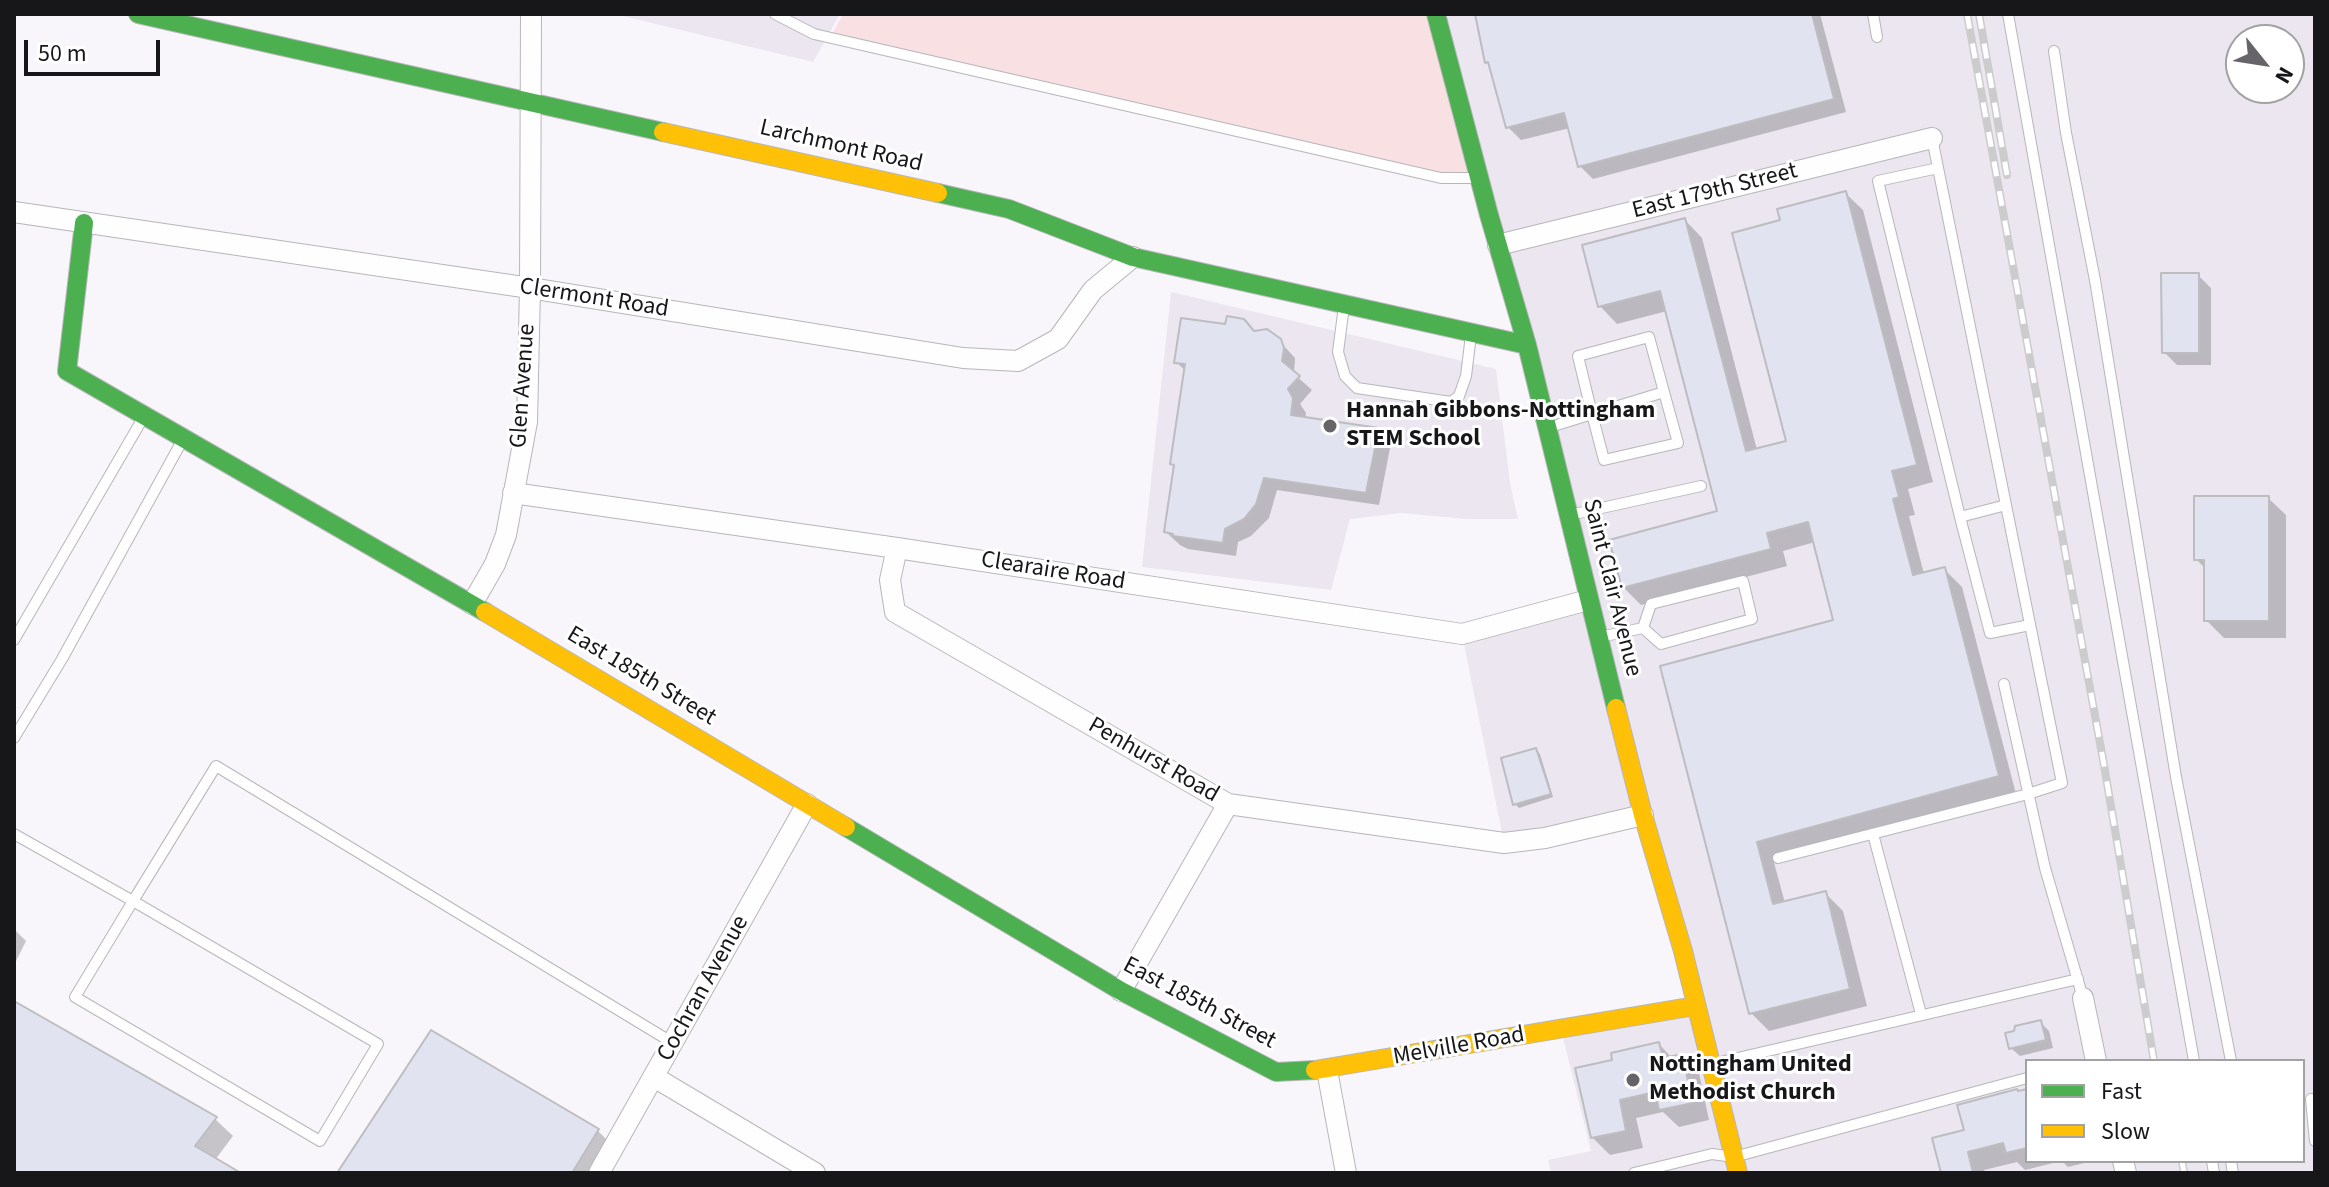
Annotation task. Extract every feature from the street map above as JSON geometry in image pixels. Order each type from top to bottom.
[{"type":"street","name":"Larchmont Road","points":[[138,14],[1009,209],[1133,257],[1527,345]]},
{"type":"street","name":"Glen Avenue","points":[[472,604],[495,564],[506,535],[527,422],[531,14]]},
{"type":"street","name":"Saint Clair Avenue","points":[[1436,14],[1527,345],[1588,600],[1643,815],[1683,951],[1736,1165]]},
{"type":"street","name":"East 179th Street","points":[[1498,245],[1932,138]]},
{"type":"street","name":"Clermont Road","points":[[14,212],[530,288],[963,358],[1018,361],[1058,339],[1093,290],[1133,257]]},
{"type":"street","name":"East 185th Street","points":[[84,223],[67,371],[472,604],[1121,991],[1276,1072],[1327,1070]]},
{"type":"street","name":"Clearaire Road","points":[[513,493],[1462,634],[1588,600]]},
{"type":"street","name":"Penhurst Road","points":[[897,548],[890,580],[895,612],[1228,804],[1504,843],[1545,838],[1643,815]]},
{"type":"street","name":"Cochran Avenue","points":[[599,1173],[807,804]]},
{"type":"street","points":[[1121,991],[1228,804]]},
{"type":"street","points":[[2080,988],[2096,1059]]},
{"type":"street","name":"Melville Road","points":[[1327,1070],[1695,1006]]},
{"type":"street","points":[[1327,1070],[1346,1173]]},
{"type":"street","points":[[654,1077],[815,1173]]},
{"type":"lane","points":[[775,14],[814,34],[1441,178],[1479,178]]},
{"type":"lane","points":[[1873,14],[1877,37]]},
{"type":"lane","points":[[2008,14],[2194,1059]]},
{"type":"lane","points":[[2054,51],[2066,133],[2095,280],[2176,777],[2231,1059]]},
{"type":"lane","points":[[1778,858],[2062,783],[1932,138]]},
{"type":"lane","points":[[1938,168],[1878,181],[1990,633],[2030,625]]},
{"type":"lane","points":[[1344,304],[1338,352],[1345,376],[1357,388],[1451,402],[1459,396],[1466,376],[1472,332]]},
{"type":"lane","points":[[1649,337],[1678,443],[1604,460],[1592,414],[1578,356],[1649,337]]},
{"type":"lane","points":[[1548,428],[1664,392]]},
{"type":"lane","points":[[14,640],[144,416]]},
{"type":"lane","points":[[14,738],[62,659],[183,439]]},
{"type":"lane","points":[[1568,515],[1701,486]]},
{"type":"lane","points":[[1960,517],[2006,505]]},
{"type":"lane","points":[[1743,581],[1752,619],[1661,644],[1643,628],[1651,604],[1743,581]]},
{"type":"lane","points":[[1598,638],[1643,628]]},
{"type":"lane","points":[[1710,1064],[1921,1014],[2080,988],[2045,868],[2004,684]]},
{"type":"lane","points":[[14,834],[133,901],[378,1044],[320,1141],[75,997],[133,901],[216,766],[673,1043]]},
{"type":"lane","points":[[1873,834],[1921,1014]]},
{"type":"lane","points":[[1634,1173],[1712,1154],[1736,1165],[2025,1079]]},
{"type":"lane","points":[[2311,1099],[2315,1141]]},
{"type":"shaded area","points":[[615,14],[840,14],[813,62]]},
{"type":"shaded area","points":[[843,14],[1436,14],[1479,178],[1441,178],[830,38]]},
{"type":"shaded area","points":[[1436,14],[2315,14],[2315,1173],[1551,1173],[1548,1160],[1591,1151],[1561,1029],[1695,1006],[1643,815],[1504,843],[1462,634],[1588,600]]},
{"type":"shaded area","name":"Hannah Gibbons-Nottingham STEM School","points":[[1171,292],[1496,369],[1510,483],[1518,519],[1467,519],[1401,513],[1350,519],[1331,590],[1142,567]]},
{"type":"building","points":[[1475,14],[1812,14],[1834,99],[1578,167],[1564,113],[1506,128],[1488,62],[1485,63]]},
{"type":"building","points":[[1846,191],[1917,465],[1892,471],[1899,497],[1893,499],[1913,575],[1945,567],[1999,776],[1757,842],[1773,904],[1826,891],[1850,989],[1749,1014],[1660,666],[1833,620],[1808,522],[1767,533],[1771,549],[1622,588],[1609,540],[1717,511],[1660,291],[1598,307],[1582,245],[1685,218],[1746,451],[1786,441],[1732,233],[1780,220],[1777,209]]},
{"type":"building","points":[[2161,273],[2199,273],[2199,353],[2162,353]]},
{"type":"building","points":[[1227,316],[1244,319],[1254,331],[1267,329],[1281,339],[1284,348],[1282,361],[1300,376],[1288,389],[1293,398],[1291,415],[1379,428],[1366,493],[1264,478],[1256,504],[1244,519],[1225,529],[1223,543],[1164,532],[1174,465],[1170,464],[1185,364],[1174,363],[1181,318],[1225,324]]},
{"type":"building","points":[[2194,496],[2269,496],[2269,621],[2204,621],[2204,560],[2194,560]]},
{"type":"building","points":[[1536,748],[1551,794],[1513,805],[1501,758]]},
{"type":"building","points":[[14,1001],[217,1117],[195,1146],[241,1173],[14,1173]]},
{"type":"building","points":[[2041,1020],[2046,1040],[2009,1049],[2005,1033],[2014,1031],[2015,1026]]},
{"type":"building","points":[[431,1030],[599,1129],[572,1173],[337,1173]]},
{"type":"building","name":"Nottingham United Methodist Church","points":[[1659,1042],[1663,1058],[1682,1054],[1693,1103],[1659,1110],[1655,1092],[1620,1100],[1626,1131],[1591,1138],[1575,1068],[1612,1060],[1611,1053]]},
{"type":"building","points":[[2025,1089],[2025,1148],[2006,1153],[2003,1143],[1968,1152],[1973,1173],[1941,1173],[1932,1138],[1964,1130],[1957,1105]]},
{"type":"railway","points":[[1967,14],[2104,765],[2154,1059]]},
{"type":"railway","points":[[1979,14],[2007,175]]},
{"type":"railway","points":[[2182,1163],[2184,1173]]},
{"type":"traffic: fast","points":[[138,14],[663,132]]},
{"type":"traffic: fast","points":[[1436,14],[1527,345],[1616,708]]},
{"type":"traffic: fast","points":[[938,193],[1009,209],[1133,257],[1527,345]]},
{"type":"traffic: fast","points":[[84,223],[67,371],[485,612]]},
{"type":"traffic: fast","points":[[846,827],[1121,991],[1276,1072],[1315,1070]]},
{"type":"traffic: slow","points":[[663,132],[938,193]]},
{"type":"traffic: slow","points":[[485,612],[846,827]]},
{"type":"traffic: slow","points":[[1616,708],[1643,815],[1683,951],[1738,1173]]},
{"type":"traffic: slow","points":[[1315,1070],[1695,1006]]},
{"type":"place","name":"Hannah Gibbons-Nottingham STEM School","points":[[1330,426]]},
{"type":"place","name":"Nottingham United Methodist Church","points":[[1633,1080]]}]
